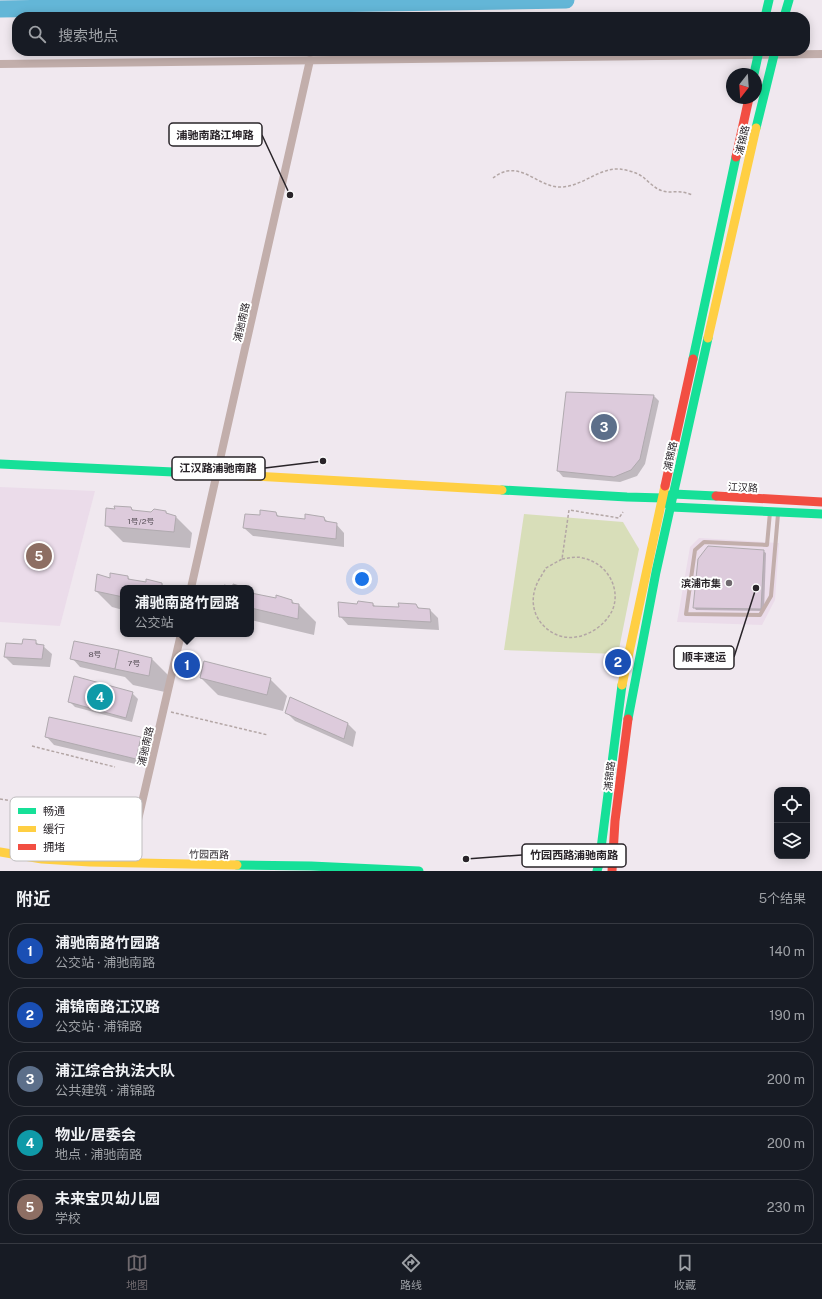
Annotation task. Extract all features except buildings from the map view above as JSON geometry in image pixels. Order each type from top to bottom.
[{"type":"main road","points":[[766,12],[769,0]]},
{"type":"main road","points":[[785,12],[789,0]]},
{"type":"main road","points":[[755,68],[757,56]]},
{"type":"main road","name":"浦锦路","points":[[612,871],[614,831],[625,736],[651,599],[727,250],[774,56]]},
{"type":"main road","name":"浦锦路","points":[[597,871],[622,686],[748,104]]},
{"type":"main road","points":[[0,464],[663,498],[671,507],[822,514]]},
{"type":"main road","name":"江汉路","points":[[663,498],[673,494],[822,502]]},
{"type":"main road","name":"竹园西路","points":[[0,852],[10,854]]},
{"type":"main road","name":"竹园西路","points":[[85,861],[311,866],[419,871]]},
{"type":"street","points":[[810,54],[822,54]]},
{"type":"street","points":[[0,64],[566,56]]},
{"type":"street","name":"浦驰南路","points":[[192,585],[310,60]]},
{"type":"street","name":"浦驰南路","points":[[142,802],[180,637]]},
{"type":"lane","points":[[774,512],[771,596],[760,615],[686,614],[695,550],[704,542],[767,546],[774,512]]},
{"type":"path","points":[[493,178],[505,171],[516,171],[529,174],[552,187],[562,187],[584,181],[605,170],[619,169],[630,171],[641,176],[661,191],[681,192],[693,195]]},
{"type":"path","points":[[562,559],[583,557],[594,561],[604,568],[611,577],[614,588],[615,599],[612,611],[599,627],[581,637],[568,638],[556,634],[546,627],[533,610],[534,587],[546,569],[562,559],[570,510],[618,518],[623,512]]},
{"type":"path","points":[[163,710],[268,735]]},
{"type":"path","points":[[32,746],[115,767]]},
{"type":"path","points":[[0,799],[10,801]]},
{"type":"shaded area","points":[[0,487],[95,491],[60,626],[0,622]]},
{"type":"shaded area","points":[[699,538],[779,543],[775,600],[762,625],[677,622],[690,547]]},
{"type":"green space","points":[[524,514],[623,522],[639,549],[618,654],[504,650]]},
{"type":"waterway","points":[[0,9],[566,0]]},
{"type":"traffic: fast","points":[[766,12],[769,0]]},
{"type":"traffic: fast","points":[[785,12],[789,0]]},
{"type":"traffic: fast","points":[[755,68],[758,56]]},
{"type":"traffic: fast","points":[[756,128],[774,56]]},
{"type":"traffic: fast","points":[[693,359],[736,157]]},
{"type":"traffic: fast","points":[[628,719],[656,572],[708,338]]},
{"type":"traffic: fast","points":[[0,464],[217,474]]},
{"type":"traffic: fast","points":[[502,490],[627,497],[663,498],[673,494],[716,496]]},
{"type":"traffic: fast","points":[[665,501],[671,507],[822,514]]},
{"type":"traffic: fast","points":[[597,871],[622,685]]},
{"type":"traffic: fast","points":[[237,865],[311,866],[419,871]]},
{"type":"traffic: slow","points":[[708,338],[756,128]]},
{"type":"traffic: slow","points":[[217,474],[502,490]]},
{"type":"traffic: slow","points":[[622,685],[665,486]]},
{"type":"traffic: slow","points":[[0,852],[10,854]]},
{"type":"traffic: slow","points":[[74,861],[237,865]]},
{"type":"traffic: jam","points":[[736,157],[748,104]]},
{"type":"traffic: jam","points":[[665,486],[693,359]]},
{"type":"traffic: jam","points":[[716,496],[822,502]]},
{"type":"traffic: jam","points":[[612,871],[615,821],[628,719]]},
{"type":"place","name":"浦驰南路江坤路","points":[[290,195]]},
{"type":"place","name":"浦江综合执法大队","points":[[604,427]]},
{"type":"place","name":"江汉路浦驰南路","points":[[323,461]]},
{"type":"place","name":"未来宝贝幼儿园","points":[[39,556]]},
{"type":"place","name":"滨浦市集","points":[[729,583]]},
{"type":"place","name":"顺丰速运","points":[[756,588]]},
{"type":"place","name":"浦锦南路江汉路","points":[[618,662]]},
{"type":"place","name":"浦驰南路竹园路","points":[[187,665]]},
{"type":"place","name":"物业/居委会","points":[[100,697]]},
{"type":"place","name":"竹园西路浦驰南路","points":[[466,859]]}]
